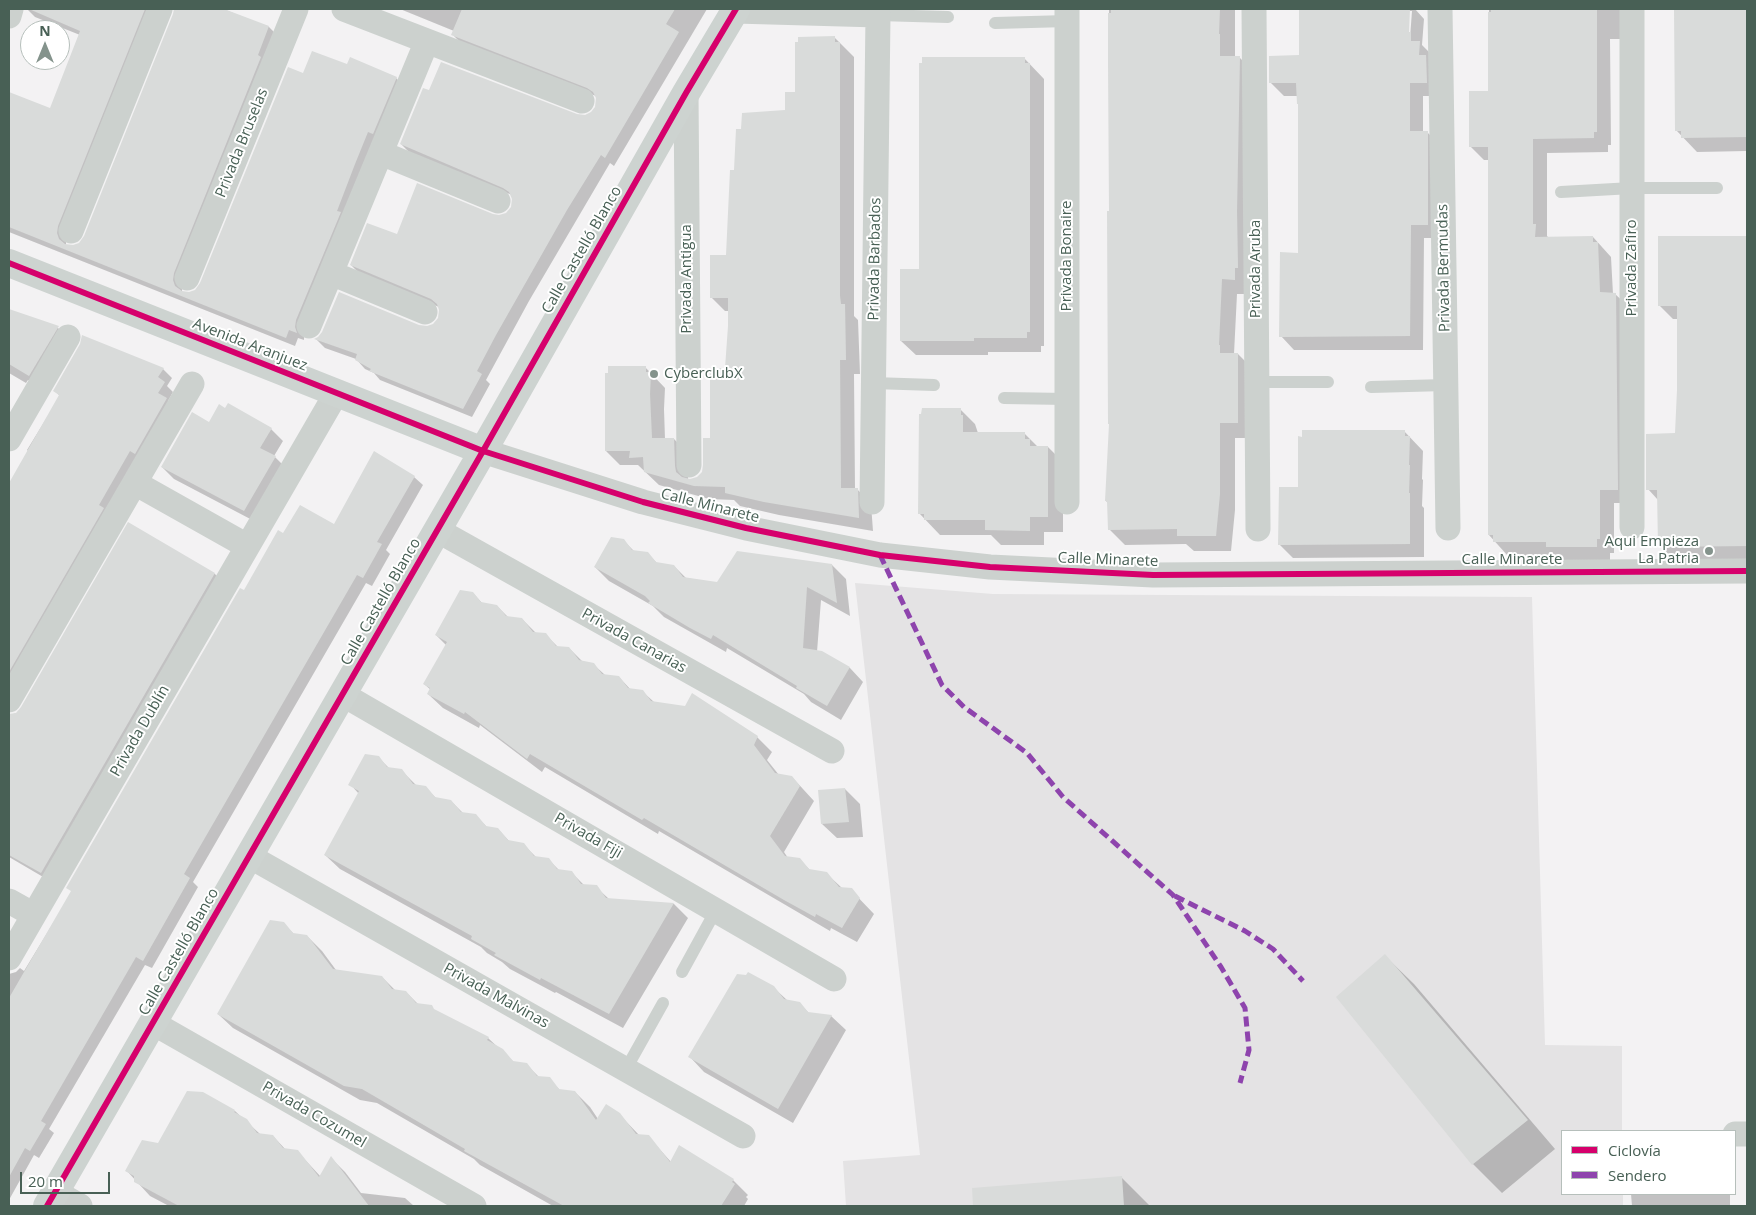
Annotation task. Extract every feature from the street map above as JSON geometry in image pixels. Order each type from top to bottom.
[{"type":"street","points":[[9,16],[12,9]]},
{"type":"street","points":[[71,230],[160,9]]},
{"type":"street","name":"Privada Bruselas","points":[[186,278],[296,9]]},
{"type":"street","points":[[344,9],[582,101]]},
{"type":"street","name":"Privada Aruba","points":[[1254,9],[1258,529]]},
{"type":"street","name":"Privada Bermudas","points":[[1440,9],[1448,528]]},
{"type":"street","name":"Privada Zafiro","points":[[1632,9],[1632,527]]},
{"type":"street","points":[[736,10],[878,16]]},
{"type":"street","name":"Calle Castelló Blanco","points":[[51,1199],[483,451],[686,93],[736,10]]},
{"type":"street","name":"Privada Bonaire","points":[[1067,15],[1067,502]]},
{"type":"street","name":"Privada Barbados","points":[[872,502],[878,16]]},
{"type":"street","points":[[309,326],[427,41]]},
{"type":"street","name":"Privada Antigua","points":[[686,93],[689,465]]},
{"type":"street","points":[[381,153],[498,201]]},
{"type":"street","name":"Avenida Aranjuez","points":[[9,263],[483,451]]},
{"type":"street","points":[[332,273],[425,312]]},
{"type":"street","points":[[9,439],[68,337]]},
{"type":"street","points":[[9,700],[192,384]]},
{"type":"street","name":"Privada Dublín","points":[[9,958],[336,392]]},
{"type":"street","name":"Calle Minarete","points":[[483,451],[643,502],[746,528],[880,556],[990,567],[1153,575],[1747,570]]},
{"type":"street","points":[[135,483],[247,546]]},
{"type":"street","name":"Privada Canarias","points":[[437,530],[832,752]]},
{"type":"street","name":"Privada Fiji","points":[[342,694],[834,979]]},
{"type":"street","name":"Privada Malvinas","points":[[249,856],[743,1136]]},
{"type":"street","points":[[9,901],[34,915]]},
{"type":"street","name":"Privada Cozumel","points":[[153,1023],[474,1206]]},
{"type":"street","points":[[51,1199],[80,1206]]},
{"type":"lane","points":[[995,23],[1067,15]]},
{"type":"lane","points":[[878,16],[948,18]]},
{"type":"lane","points":[[1561,192],[1632,188],[1718,188]]},
{"type":"lane","points":[[1257,382],[1328,382]]},
{"type":"lane","points":[[873,384],[934,385]]},
{"type":"lane","points":[[1371,388],[1446,386]]},
{"type":"lane","points":[[1004,398],[1067,398]]},
{"type":"lane","points":[[682,972],[716,910]]},
{"type":"lane","points":[[626,1069],[663,1003]]},
{"type":"shaded area","points":[[855,583],[993,594],[1532,597],[1545,1045],[1622,1046],[1622,1130],[1561,1130],[1561,1195],[1623,1195],[1623,1206],[846,1206],[843,1161],[920,1155]]},
{"type":"building","points":[[29,9],[145,9],[58,226],[57,233],[59,239],[65,244],[73,245],[79,243],[84,236],[174,9],[224,9],[269,26],[258,55],[261,57],[174,273],[173,280],[175,286],[182,291],[189,292],[195,290],[200,283],[288,67],[303,73],[312,51],[347,64],[350,57],[397,77],[373,134],[368,132],[355,164],[337,211],[341,212],[296,320],[295,327],[297,333],[289,330],[286,338],[9,227],[9,92],[50,108],[65,70],[70,70],[70,57],[80,31],[70,27],[70,20],[54,20]]},
{"type":"building","points":[[462,9],[675,9],[666,24],[679,32],[605,158],[601,155],[567,210],[477,371],[482,374],[463,409],[369,371],[371,369],[355,360],[357,354],[314,339],[322,332],[339,292],[419,325],[427,326],[433,324],[438,318],[439,310],[437,304],[431,299],[350,265],[367,223],[397,234],[417,183],[493,214],[506,213],[511,207],[512,199],[509,192],[503,188],[400,144],[423,88],[429,90],[441,62],[577,114],[585,115],[595,107],[596,98],[593,92],[587,88],[451,35]]},
{"type":"building","points":[[1111,9],[1220,9],[1220,56],[1240,56],[1237,211],[1238,268],[1235,268],[1235,280],[1222,279],[1219,345],[1220,353],[1238,353],[1238,423],[1220,423],[1220,494],[1216,536],[1177,536],[1177,529],[1108,530],[1107,501],[1105,501],[1109,424],[1107,211],[1109,211],[1108,13],[1111,13]]},
{"type":"building","points":[[1299,9],[1410,9],[1409,32],[1411,32],[1411,41],[1420,41],[1419,55],[1426,55],[1427,83],[1410,83],[1410,131],[1428,131],[1428,225],[1411,225],[1410,336],[1279,337],[1280,252],[1298,253],[1298,104],[1296,83],[1269,83],[1269,56],[1299,55]]},
{"type":"building","points":[[1491,9],[1597,9],[1597,132],[1594,132],[1594,138],[1533,139],[1533,224],[1536,224],[1535,237],[1593,236],[1593,242],[1598,242],[1600,292],[1616,293],[1618,490],[1600,490],[1600,539],[1597,539],[1597,547],[1546,547],[1546,542],[1493,542],[1493,535],[1488,535],[1488,147],[1469,147],[1469,91],[1488,91],[1488,12],[1491,12]]},
{"type":"building","points":[[1674,9],[1747,9],[1747,137],[1681,138],[1681,131],[1675,131]]},
{"type":"building","points":[[835,36],[835,42],[840,42],[840,296],[841,304],[845,304],[846,360],[840,360],[841,488],[858,488],[859,518],[764,502],[725,493],[725,487],[694,486],[644,472],[643,457],[629,458],[630,451],[605,451],[605,373],[608,373],[608,366],[646,366],[646,372],[651,372],[652,438],[674,438],[676,472],[682,477],[690,479],[697,477],[702,472],[703,438],[710,438],[710,368],[725,368],[728,326],[728,298],[710,298],[710,255],[726,255],[730,170],[734,170],[736,129],[741,129],[742,113],[785,110],[785,92],[795,92],[795,42],[798,42],[798,37]]},
{"type":"building","points":[[922,57],[1025,57],[1025,63],[1030,63],[1030,332],[1027,332],[1027,338],[974,338],[974,341],[900,341],[900,269],[919,269],[919,63],[922,63]]},
{"type":"building","points":[[1658,236],[1747,236],[1747,546],[1658,547],[1657,490],[1646,490],[1646,434],[1675,433],[1677,306],[1658,306]]},
{"type":"building","points":[[9,309],[59,326],[29,376],[9,364]]},
{"type":"building","points":[[82,335],[164,368],[158,377],[165,382],[158,393],[167,398],[135,454],[130,451],[99,505],[104,508],[9,672],[9,483],[59,395],[53,391],[80,344]]},
{"type":"building","points":[[228,403],[272,428],[260,448],[276,456],[244,511],[161,467],[192,412],[209,422],[219,404],[225,408]]},
{"type":"building","points":[[922,408],[961,408],[963,432],[1025,432],[1025,439],[1030,439],[1030,446],[1048,446],[1048,517],[1030,517],[1030,531],[985,530],[985,520],[924,520],[924,514],[918,514],[919,414],[921,414]]},
{"type":"building","points":[[1302,430],[1405,430],[1405,436],[1410,436],[1410,544],[1278,545],[1279,487],[1298,487],[1298,436],[1302,437]]},
{"type":"building","points":[[374,451],[415,476],[377,542],[382,544],[363,578],[357,575],[184,874],[190,878],[143,961],[136,957],[41,1121],[46,1124],[30,1151],[25,1148],[9,1177],[9,998],[71,891],[66,888],[240,588],[244,590],[278,530],[283,533],[300,505],[334,524]]},
{"type":"building","points":[[128,522],[215,573],[41,873],[9,855],[9,714],[16,713],[21,707]]},
{"type":"building","points":[[611,537],[624,539],[632,550],[648,552],[656,562],[674,565],[683,577],[717,582],[737,551],[832,564],[837,603],[807,587],[803,648],[822,651],[850,667],[827,706],[713,635],[711,639],[648,603],[650,601],[645,596],[594,567]]},
{"type":"building","points":[[460,590],[473,592],[481,602],[497,605],[506,616],[522,618],[533,632],[546,633],[556,646],[569,647],[579,660],[594,663],[602,674],[619,676],[628,688],[643,690],[651,701],[685,706],[692,693],[758,736],[754,745],[775,773],[792,776],[800,786],[770,836],[785,856],[800,858],[809,869],[827,872],[839,887],[852,888],[860,898],[842,928],[816,914],[815,917],[784,900],[530,754],[527,759],[465,712],[464,714],[427,694],[430,688],[423,684],[447,642],[435,635]]},
{"type":"building","points":[[365,754],[379,756],[387,767],[402,769],[413,784],[426,786],[435,797],[451,800],[461,812],[476,814],[486,826],[498,828],[508,840],[524,843],[534,856],[549,858],[557,869],[572,871],[581,884],[597,885],[606,898],[674,903],[609,1014],[494,955],[496,953],[471,939],[472,936],[324,855],[359,791],[348,785]]},
{"type":"building","points":[[845,788],[849,822],[821,824],[818,790]]},
{"type":"building","points":[[270,920],[284,922],[293,933],[307,935],[333,969],[382,976],[392,989],[406,991],[416,1003],[432,1005],[434,1009],[489,1037],[487,1040],[503,1049],[513,1061],[527,1063],[537,1076],[550,1077],[559,1089],[575,1091],[596,1120],[606,1104],[620,1113],[636,1134],[649,1135],[670,1162],[679,1145],[734,1179],[732,1182],[735,1184],[721,1206],[564,1206],[464,1151],[465,1149],[362,1089],[344,1086],[217,1014]]},
{"type":"building","points":[[1385,954],[1528,1120],[1472,1165],[1336,997]]},
{"type":"building","points":[[748,972],[774,986],[784,999],[800,1002],[808,1012],[832,1015],[778,1109],[688,1057],[737,974],[746,975]]},
{"type":"building","points":[[187,1091],[203,1092],[247,1119],[257,1133],[273,1135],[283,1148],[298,1150],[319,1177],[331,1156],[369,1206],[179,1206],[134,1182],[134,1176],[125,1171],[142,1140],[158,1143]]},
{"type":"building","points":[[1122,1176],[1124,1206],[973,1206],[972,1188]]},
{"type":"marked path","points":[[880,555],[942,685],[964,707],[1027,753],[1063,797],[1173,895],[1221,967],[1245,1008],[1249,1050],[1240,1083]]},
{"type":"marked path","points":[[1175,896],[1245,931],[1273,949],[1303,981]]},
{"type":"cycle path","points":[[47,1206],[736,9]]},
{"type":"cycle path","points":[[9,263],[483,451],[643,502],[746,528],[880,555],[990,567],[1153,575],[1747,571]]},
{"type":"place","name":"CyberclubX","points":[[654,374]]},
{"type":"place","name":"Aqui Empieza La Patria","points":[[1709,551]]}]
